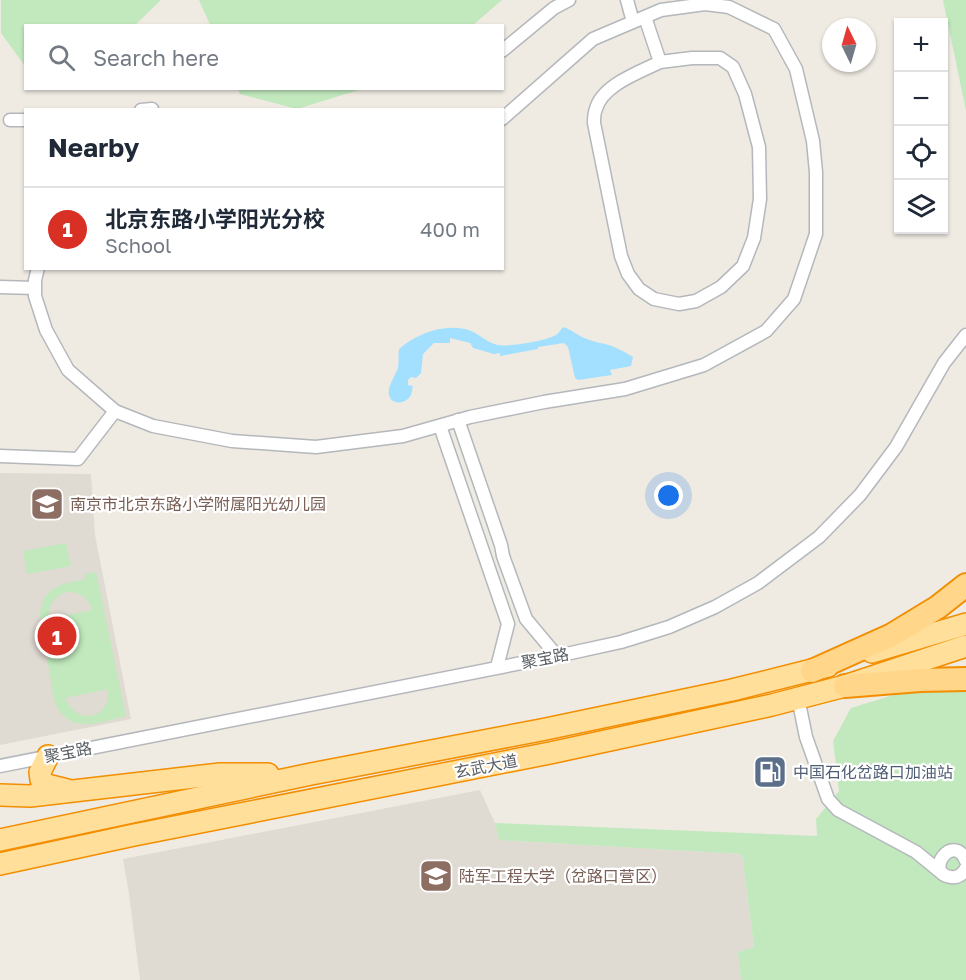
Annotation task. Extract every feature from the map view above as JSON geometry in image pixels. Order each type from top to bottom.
[{"type":"highway","points":[[812,671],[892,635],[938,607],[966,585]]},
{"type":"highway","name":"玄武大道","points":[[0,840],[311,774],[541,730],[732,690],[812,671],[966,624]]},
{"type":"highway","name":"玄武大道","points":[[0,864],[550,753],[798,698],[845,686],[966,646]]},
{"type":"highway","points":[[845,686],[966,679]]},
{"type":"highway","points":[[48,756],[40,772],[40,780],[47,785],[70,791]]},
{"type":"highway","points":[[0,795],[30,796],[220,774],[311,774]]},
{"type":"street","points":[[504,49],[554,8],[569,0]]},
{"type":"street","points":[[627,0],[660,62]]},
{"type":"street","points":[[38,270],[35,296],[46,330],[68,370],[115,411],[153,426],[232,441],[316,447],[403,435],[458,420],[544,402],[625,389],[704,365],[765,331],[794,300],[816,234],[816,172],[813,141],[796,69],[774,29],[729,7],[705,4],[661,10],[593,39],[504,116]]},
{"type":"street","points":[[692,58],[720,58],[734,68],[745,94],[759,147],[760,202],[754,238],[743,266],[721,287],[696,302],[679,304],[654,298],[639,289],[628,274],[621,256],[594,123],[596,106],[605,93],[617,83],[660,62],[692,58]]},
{"type":"street","points":[[10,120],[24,120]]},
{"type":"street","points":[[0,286],[35,288]]},
{"type":"street","name":"聚宝路","points":[[0,766],[621,642],[669,627],[706,611],[758,583],[819,537],[860,495],[896,447],[944,363],[966,334]]},
{"type":"street","points":[[0,456],[78,459],[115,411]]},
{"type":"street","points":[[458,420],[526,619],[557,656]]},
{"type":"street","points":[[440,426],[508,624],[497,667]]},
{"type":"street","points":[[798,698],[806,736],[828,799],[838,810],[916,852],[946,876],[954,878],[962,874],[966,868],[958,852],[933,855],[916,852]]},
{"type":"street","points":[[943,874],[940,867],[943,855],[966,842]]},
{"type":"shaded area","points":[[0,473],[91,474],[95,535],[131,719],[0,745]]},
{"type":"shaded area","name":"陆军工程大学（岔路口营区）","points":[[480,790],[495,823],[499,840],[742,854],[754,948],[738,952],[741,980],[140,980],[123,859]]},
{"type":"green space","points":[[1,0],[161,0],[136,24],[24,24],[24,65],[1,33]]},
{"type":"green space","points":[[199,0],[502,0],[474,24],[210,24]]},
{"type":"green space","points":[[943,0],[966,0],[966,111],[948,18]]},
{"type":"green space","points":[[238,90],[359,90],[300,108],[240,94]]},
{"type":"green space","points":[[66,543],[71,566],[27,574],[23,551]]},
{"type":"green space","points":[[96,572],[126,716],[94,724],[75,723],[67,719],[54,700],[40,614],[45,597],[49,592],[61,585],[85,579],[85,574]],"holes":[[[66,592],[83,596],[92,610],[49,619],[52,602]],[[108,689],[108,699],[104,707],[92,716],[78,713],[65,698]]]},
{"type":"green space","points":[[966,687],[966,980],[741,980],[738,952],[754,947],[742,854],[499,840],[495,823],[817,836],[816,819],[839,791],[833,741],[851,708],[913,689]]},
{"type":"water","points":[[563,327],[591,341],[612,346],[628,354],[633,357],[631,366],[610,370],[612,375],[578,380],[575,378],[568,347],[564,343],[500,356],[500,353],[494,354],[473,348],[470,343],[450,338],[450,343],[434,343],[423,354],[421,373],[416,378],[411,377],[408,380],[408,385],[413,386],[409,398],[403,402],[396,402],[389,395],[390,385],[398,368],[399,349],[430,331],[447,328],[469,330],[494,344],[510,345],[549,338]]},
{"type":"place","name":"南京市北京东路小学附属阳光幼儿园","points":[[47,504]]},
{"type":"place","name":"北京东路小学阳光分校","points":[[57,636]]},
{"type":"place","name":"中国石化岔路口加油站","points":[[770,772]]},
{"type":"place","name":"陆军工程大学（岔路口营区）","points":[[436,876]]}]
